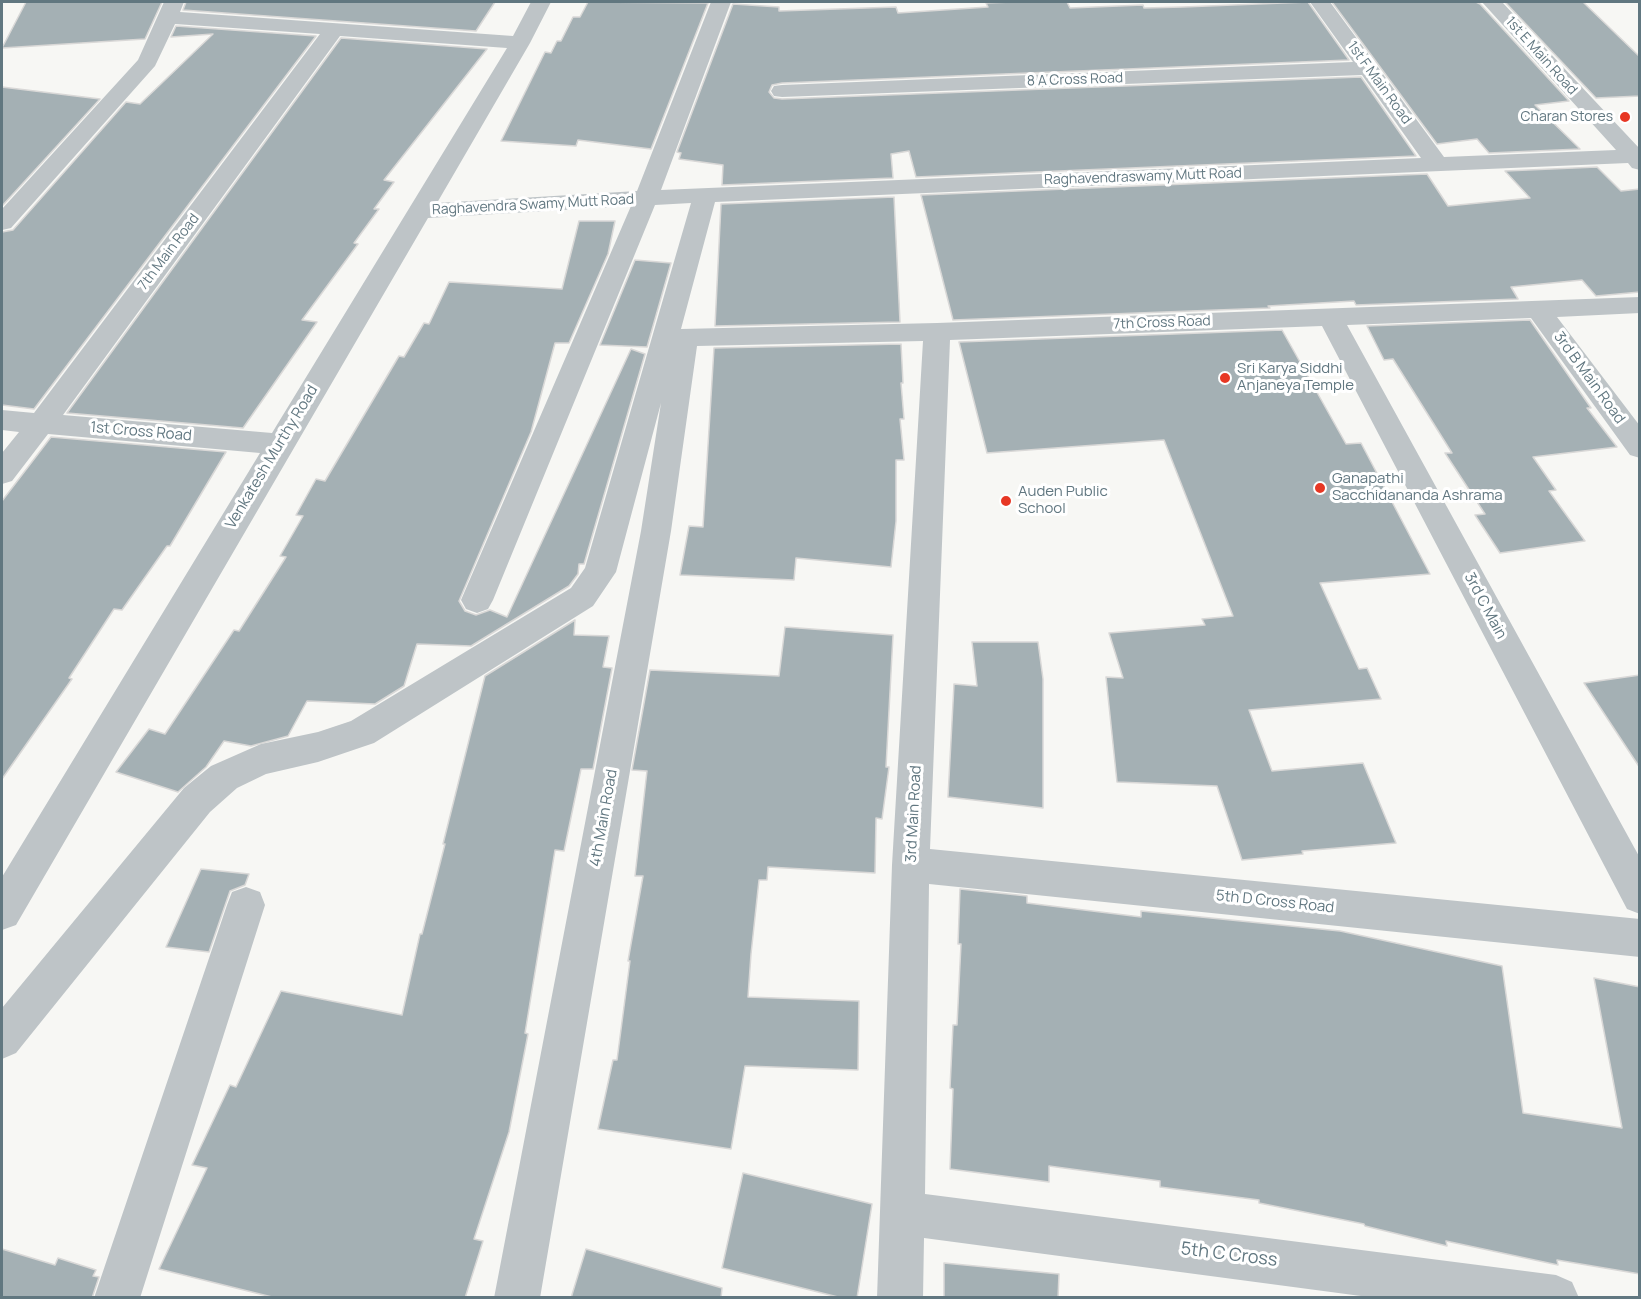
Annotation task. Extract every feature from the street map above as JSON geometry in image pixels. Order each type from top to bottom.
[{"type":"street","name":"Venkatesh Murthy Road","points":[[2,912],[520,43],[541,2]]},
{"type":"street","points":[[477,600],[646,198],[722,2]]},
{"type":"street","name":"1st F Main Road","points":[[1320,2],[1437,164]]},
{"type":"street","name":"1st E Main Road","points":[[1492,2],[1637,158]]},
{"type":"street","points":[[2,223],[148,62],[170,9],[335,29],[520,43]]},
{"type":"street","name":"7th Main Road","points":[[2,473],[335,29]]},
{"type":"street","name":"8 A Cross Road","points":[[782,91],[1368,68]]},
{"type":"street","name":"Raghavendraswamy Mutt Road","points":[[646,198],[1437,164],[1637,158]]},
{"type":"street","points":[[2,1039],[197,800],[224,777],[261,760],[318,747],[362,732],[582,597],[600,572],[676,336],[705,196]]},
{"type":"street","name":"Raghavendra Swamy Mutt Road","points":[[419,211],[646,198]]},
{"type":"street","name":"7th Cross Road","points":[[676,336],[937,332],[1640,305]]},
{"type":"street","name":"3rd B Main Road","points":[[1538,309],[1640,448]]},
{"type":"street","name":"3rd C Main","points":[[1330,317],[1640,896]]},
{"type":"street","name":"3rd Main Road","points":[[900,1298],[911,865],[937,332]]},
{"type":"street","name":"4th Main Road","points":[[517,1298],[657,531],[676,336]]},
{"type":"street","name":"1st Cross Road","points":[[2,420],[280,444]]},
{"type":"street","name":"5th D Cross Road","points":[[911,865],[1640,938]]},
{"type":"street","points":[[117,1298],[246,905]]},
{"type":"street","name":"5th C Cross","points":[[902,1213],[1556,1298]]},
{"type":"building","points":[[26,2],[162,2],[145,39],[2,48]]},
{"type":"building","points":[[186,2],[495,2],[476,31],[183,10]]},
{"type":"building","points":[[588,2],[708,3],[651,149],[578,140],[576,146],[501,141],[545,52],[551,53],[557,41],[561,41],[573,17],[580,17]]},
{"type":"building","points":[[1067,2],[1070,8],[1143,5],[1144,8],[1308,2],[1349,60],[782,83],[772,85],[769,92],[774,98],[782,99],[1361,77],[1416,156],[916,177],[909,151],[891,154],[893,178],[722,185],[723,165],[679,159],[681,153],[677,152],[733,4],[779,7],[779,11],[896,7],[898,13],[988,7],[986,3]]},
{"type":"building","points":[[1332,2],[1476,2],[1480,4],[1569,101],[1535,105],[1580,149],[1489,153],[1477,139],[1437,144]]},
{"type":"building","points":[[1505,2],[1583,2],[1640,57],[1640,96],[1596,98]]},
{"type":"building","points":[[176,26],[316,36],[34,409],[2,405],[2,232],[13,230],[126,102],[140,104],[213,34],[171,37]]},
{"type":"building","points":[[341,38],[487,49],[384,180],[394,182],[374,209],[379,209],[354,243],[358,244],[302,320],[317,322],[243,428],[67,413]]},
{"type":"building","points":[[2,87],[100,99],[2,206]]},
{"type":"building","points":[[1597,167],[1621,191],[1640,189],[1640,292],[1596,296],[1582,280],[1511,287],[1518,299],[1356,305],[1354,301],[1268,306],[1270,308],[953,320],[921,195],[1427,174],[1448,206],[1530,198],[1505,171]]},
{"type":"building","points":[[894,197],[900,322],[715,326],[721,204]]},
{"type":"building","points":[[579,221],[615,221],[608,254],[569,343],[555,343],[531,432],[459,601],[465,611],[476,615],[490,610],[507,617],[631,349],[645,354],[584,564],[579,564],[578,574],[569,586],[471,646],[417,644],[404,686],[375,704],[307,701],[288,736],[251,746],[224,741],[206,767],[178,792],[116,772],[149,729],[165,734],[234,630],[239,631],[286,557],[280,556],[303,516],[296,515],[316,479],[325,481],[399,356],[404,357],[424,323],[429,324],[449,282],[562,289]]},
{"type":"building","points":[[635,260],[671,263],[647,347],[600,345]]},
{"type":"building","points":[[1530,320],[1591,408],[1587,408],[1617,447],[1533,457],[1556,490],[1549,491],[1585,541],[1500,553],[1475,515],[1485,514],[1445,453],[1452,453],[1393,359],[1384,360],[1367,326]]},
{"type":"building","points":[[1282,330],[1346,444],[1361,443],[1430,574],[1320,583],[1359,669],[1367,668],[1381,699],[1249,710],[1272,771],[1363,763],[1396,843],[1302,851],[1303,854],[1242,860],[1217,786],[1117,782],[1106,677],[1123,678],[1109,633],[1205,625],[1202,619],[1233,616],[1164,440],[987,453],[959,342]]},
{"type":"building","points":[[901,344],[904,419],[900,419],[904,460],[896,460],[896,521],[891,567],[796,558],[794,580],[680,575],[689,526],[703,527],[714,348]]},
{"type":"building","points":[[51,437],[226,452],[170,546],[167,546],[122,610],[114,609],[69,678],[72,679],[2,779],[2,501]]},
{"type":"building","points":[[575,620],[574,635],[609,636],[603,667],[612,668],[593,769],[581,769],[564,851],[555,850],[525,1033],[528,1034],[509,1132],[474,1239],[483,1241],[465,1298],[276,1298],[159,1269],[207,1168],[192,1165],[230,1085],[236,1087],[281,991],[402,1015],[485,676]]},
{"type":"building","points":[[785,627],[893,635],[886,767],[889,767],[882,819],[876,818],[875,873],[768,867],[767,880],[759,880],[751,954],[748,997],[859,1001],[858,1070],[745,1066],[731,1149],[598,1129],[613,1060],[617,1060],[630,961],[628,961],[643,876],[635,876],[647,771],[632,770],[650,670],[779,676]]},
{"type":"building","points":[[972,642],[1038,642],[1043,679],[1043,808],[948,797],[954,684],[977,686]]},
{"type":"building","points":[[1640,675],[1640,768],[1584,683]]},
{"type":"building","points":[[201,869],[249,874],[245,885],[230,891],[209,952],[166,947]]},
{"type":"building","points":[[960,889],[1027,896],[1027,903],[1141,917],[1141,911],[1340,931],[1502,966],[1523,1113],[1622,1128],[1594,978],[1640,987],[1640,1274],[1557,1260],[1558,1265],[1446,1241],[1447,1246],[1364,1224],[1259,1203],[1259,1200],[1160,1187],[1160,1181],[1049,1166],[1049,1182],[950,1169],[953,1025],[957,1025],[961,944],[958,944]]},
{"type":"building","points":[[743,1173],[872,1204],[857,1298],[842,1298],[722,1268]]},
{"type":"building","points":[[2,1249],[55,1265],[58,1258],[96,1270],[93,1276],[99,1277],[92,1298],[2,1298]]},
{"type":"building","points":[[586,1249],[722,1288],[721,1298],[571,1298]]},
{"type":"building","points":[[944,1263],[1059,1274],[1058,1298],[944,1298]]},
{"type":"place","name":"Charan Stores","points":[[1625,117]]},
{"type":"place","name":"Sri Karya Siddhi Anjaneya Temple","points":[[1225,378]]},
{"type":"place","name":"Ganapathi Sacchidananda Ashrama","points":[[1320,488]]},
{"type":"place","name":"Auden Public School","points":[[1006,501]]}]
